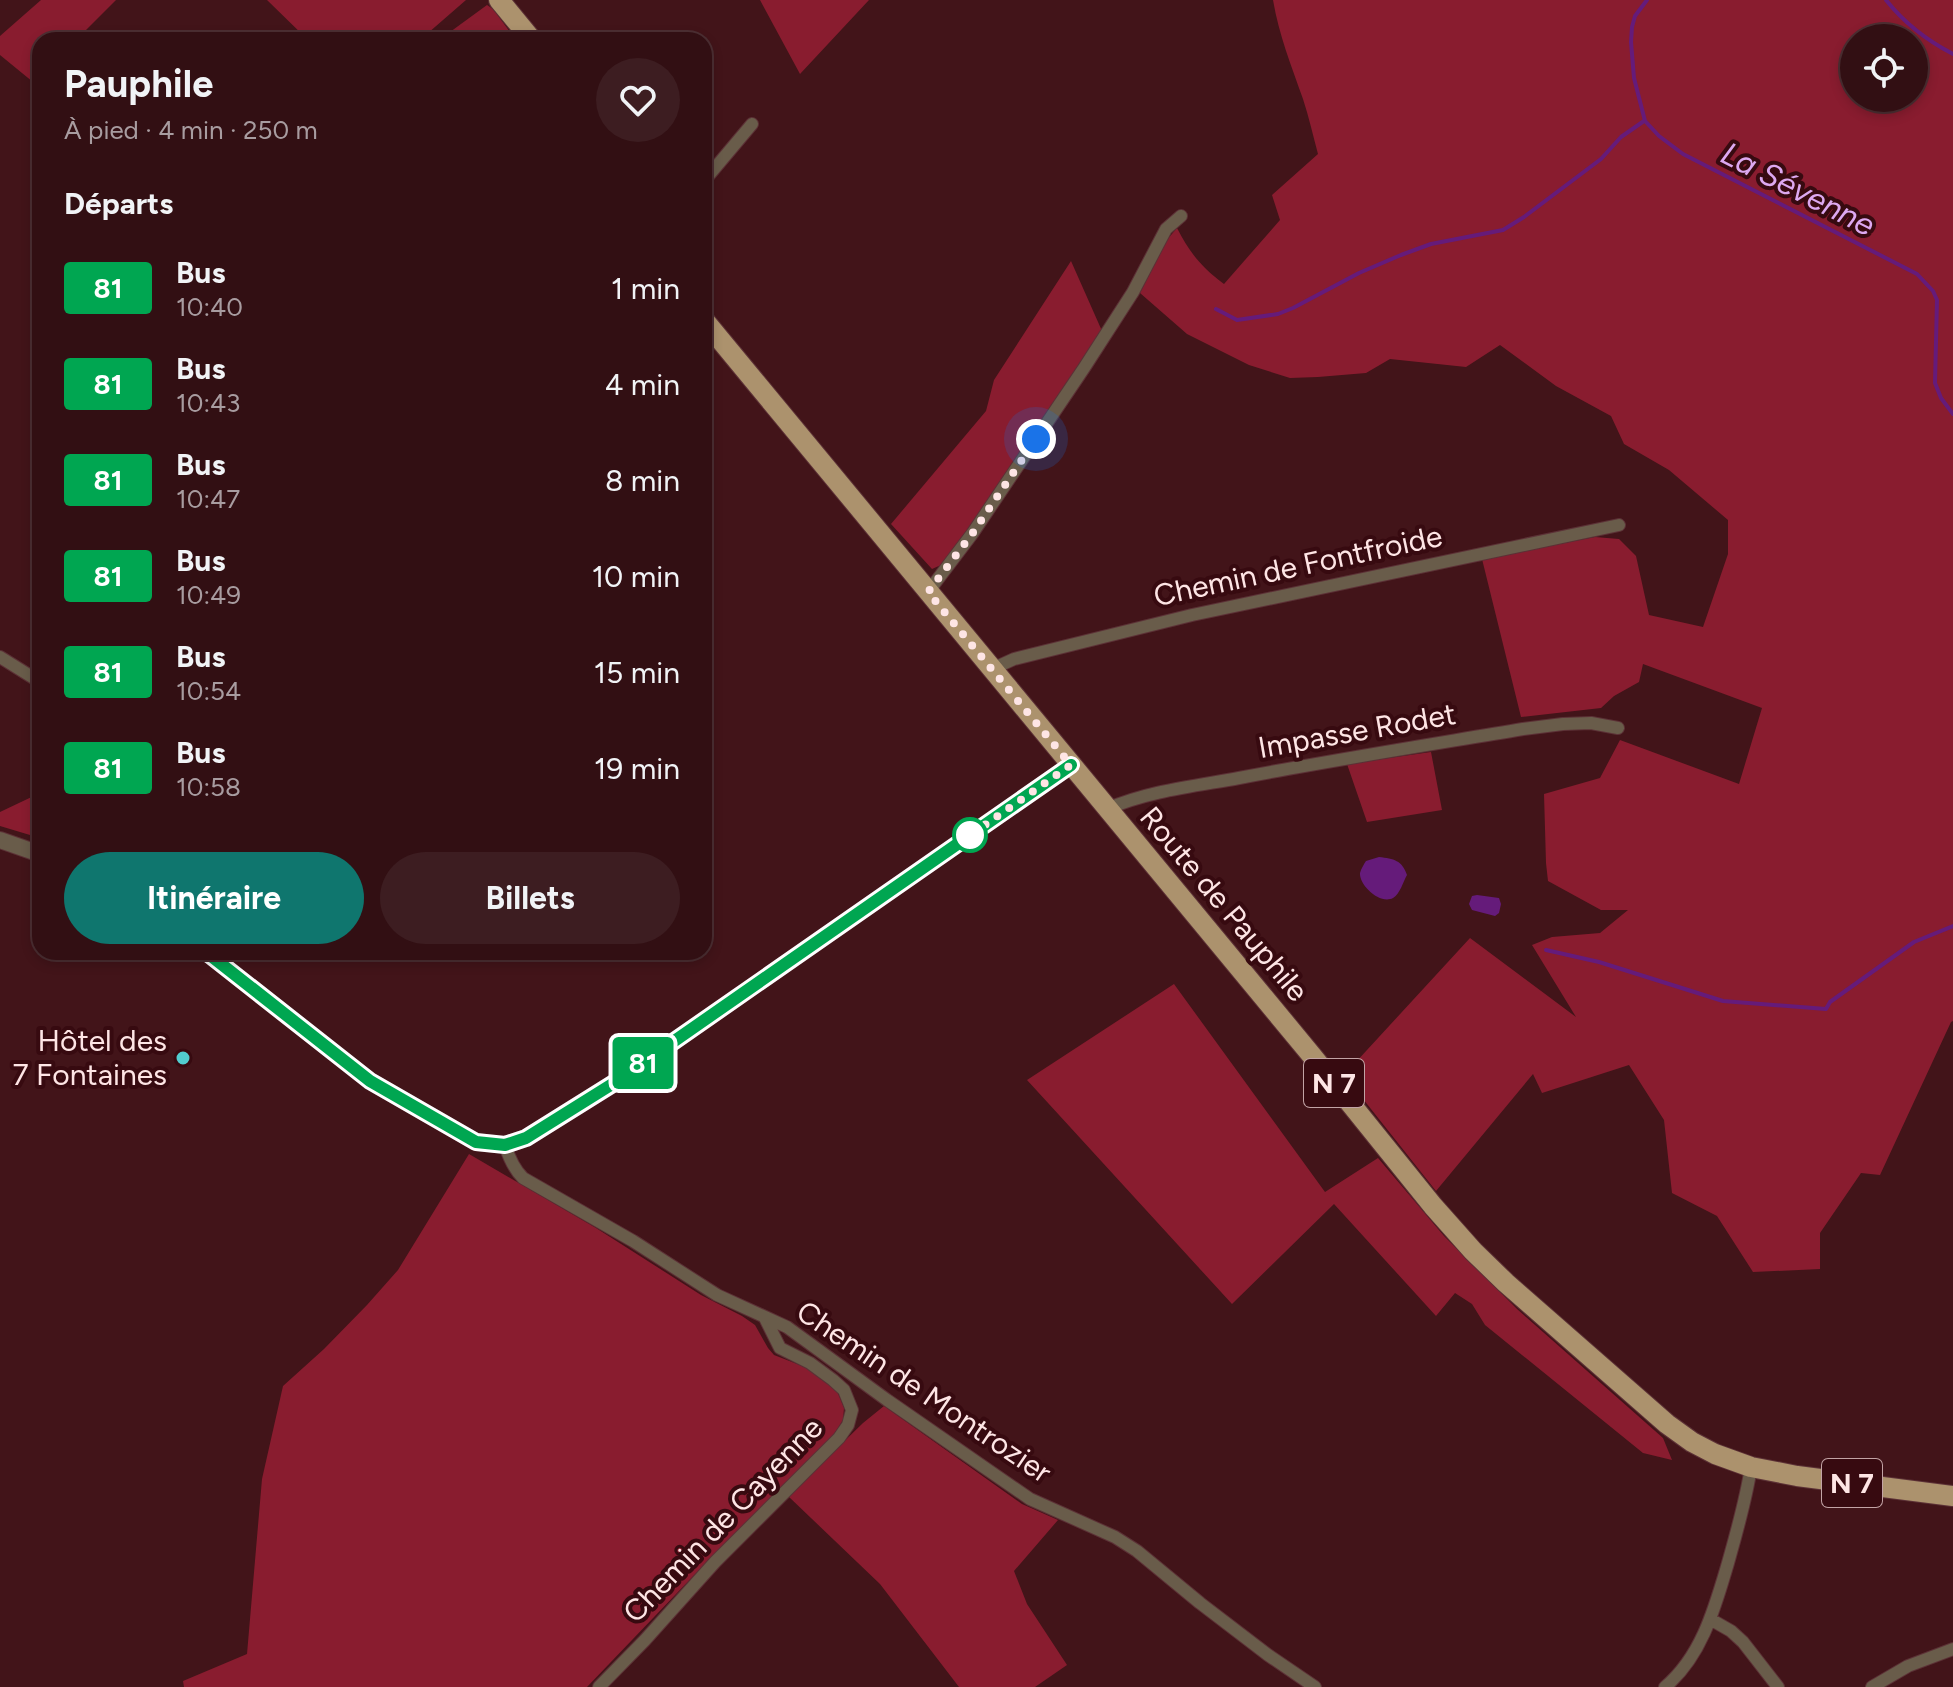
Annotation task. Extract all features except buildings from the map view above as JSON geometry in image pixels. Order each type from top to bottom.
[{"type":"main road","points":[[499,0],[525,32]]},
{"type":"main road","name":"Route de Pauphile","points":[[712,330],[1473,1251],[1667,1424],[1715,1454],[1751,1467]]},
{"type":"main road","name":"N 7","points":[[1751,1467],[1953,1496]]},
{"type":"street","points":[[712,172],[752,124]]},
{"type":"street","points":[[928,592],[972,534],[1084,368],[1133,292],[1166,229],[1181,216]]},
{"type":"street","name":"Chemin de Fontfroide","points":[[992,669],[1029,654],[1192,615],[1619,525]]},
{"type":"street","points":[[0,657],[32,677]]},
{"type":"street","name":"Impasse Rodet","points":[[1107,809],[1156,794],[1264,773],[1523,729],[1591,723],[1618,728]]},
{"type":"street","points":[[217,960],[370,1081],[476,1142],[505,1145],[526,1138],[614,1083],[1071,765]]},
{"type":"street","points":[[0,840],[32,851]]},
{"type":"street","name":"Chemin de Montrozier","points":[[505,1145],[508,1156],[523,1178],[633,1241],[717,1295],[787,1327],[1030,1499],[1115,1537],[1137,1551],[1200,1603],[1315,1687]]},
{"type":"street","name":"Chemin de Cayenne","points":[[599,1687],[715,1562],[839,1438],[848,1425],[852,1410],[844,1390],[810,1363],[780,1348],[765,1318]]},
{"type":"street","points":[[1665,1687],[1698,1646],[1710,1619],[1746,1502],[1751,1467]]},
{"type":"street","points":[[1710,1619],[1743,1642],[1778,1687]]},
{"type":"street","points":[[1872,1687],[1908,1666],[1953,1649]]},
{"type":"shaded area","points":[[41,0],[116,0],[84,32],[32,32],[32,81],[0,55],[0,36]]},
{"type":"shaded area","points":[[267,0],[466,0],[429,32],[300,32]]},
{"type":"shaded area","points":[[760,0],[869,0],[800,74]]},
{"type":"shaded area","points":[[1273,0],[1953,0],[1953,1021],[1880,1175],[1861,1173],[1820,1233],[1820,1269],[1753,1272],[1717,1216],[1672,1193],[1664,1120],[1629,1065],[1542,1093],[1533,1074],[1436,1191],[1344,1075],[1470,938],[1576,1017],[1532,945],[1552,937],[1600,933],[1628,910],[1601,910],[1548,881],[1544,794],[1600,778],[1620,740],[1739,784],[1762,708],[1643,664],[1639,682],[1614,696],[1601,708],[1521,717],[1482,559],[1595,537],[1619,539],[1636,556],[1649,615],[1703,627],[1728,554],[1728,520],[1669,470],[1624,444],[1611,416],[1556,386],[1500,345],[1466,367],[1390,359],[1366,373],[1290,378],[1249,365],[1187,334],[1140,293],[1166,241],[1177,228],[1197,259],[1224,284],[1280,220],[1272,195],[1318,154]]},
{"type":"shaded area","points":[[487,5],[510,32],[450,32]]},
{"type":"shaded area","points":[[1071,261],[1102,331],[971,525],[941,565],[932,569],[891,524],[986,411],[994,380]]},
{"type":"shaded area","points":[[1431,752],[1442,810],[1367,822],[1347,764]]},
{"type":"shaded area","points":[[32,797],[32,836],[0,826],[0,812]]},
{"type":"shaded area","points":[[1379,857],[1397,861],[1407,875],[1393,898],[1382,899],[1371,893],[1361,878],[1360,871],[1366,861]]},
{"type":"shaded area","points":[[1472,896],[1499,898],[1499,913],[1495,916],[1472,910],[1469,904]]},
{"type":"shaded area","points":[[1174,984],[1325,1192],[1378,1158],[1444,1236],[1517,1309],[1663,1438],[1672,1460],[1643,1453],[1485,1325],[1472,1304],[1455,1293],[1436,1316],[1334,1204],[1232,1304],[1027,1080]]},
{"type":"shaded area","points":[[469,1154],[755,1325],[774,1355],[810,1369],[837,1391],[844,1408],[843,1420],[834,1434],[587,1687],[184,1687],[183,1681],[247,1654],[262,1479],[283,1386],[324,1349],[398,1270]]},
{"type":"shaded area","points":[[884,1406],[1022,1504],[1058,1520],[1014,1571],[1027,1604],[1067,1665],[1035,1687],[959,1687],[880,1584],[788,1496]]},
{"type":"waterway","name":"La Sévenne","points":[[1647,0],[1635,16],[1631,42],[1634,78],[1645,121],[1683,154],[1917,274],[1937,300],[1935,383],[1953,414]]},
{"type":"waterway","points":[[1886,0],[1916,31],[1953,54]]},
{"type":"waterway","points":[[1216,309],[1237,320],[1278,314],[1401,255],[1431,244],[1503,230],[1601,159],[1621,137],[1644,121]]},
{"type":"waterway","points":[[1546,950],[1599,962],[1723,1001],[1826,1009],[1830,1002],[1914,942],[1953,926]]},
{"type":"bus line","name":"81","points":[[216,960],[370,1081],[476,1142],[505,1145],[526,1138],[551,1123],[683,1037],[1071,765]]},
{"type":"place","name":"Hôtel des 7 Fontaines","points":[[183,1058]]},
{"type":"route","points":[[970,835],[966,838],[1071,765],[928,592],[972,534],[1036,439]]}]
